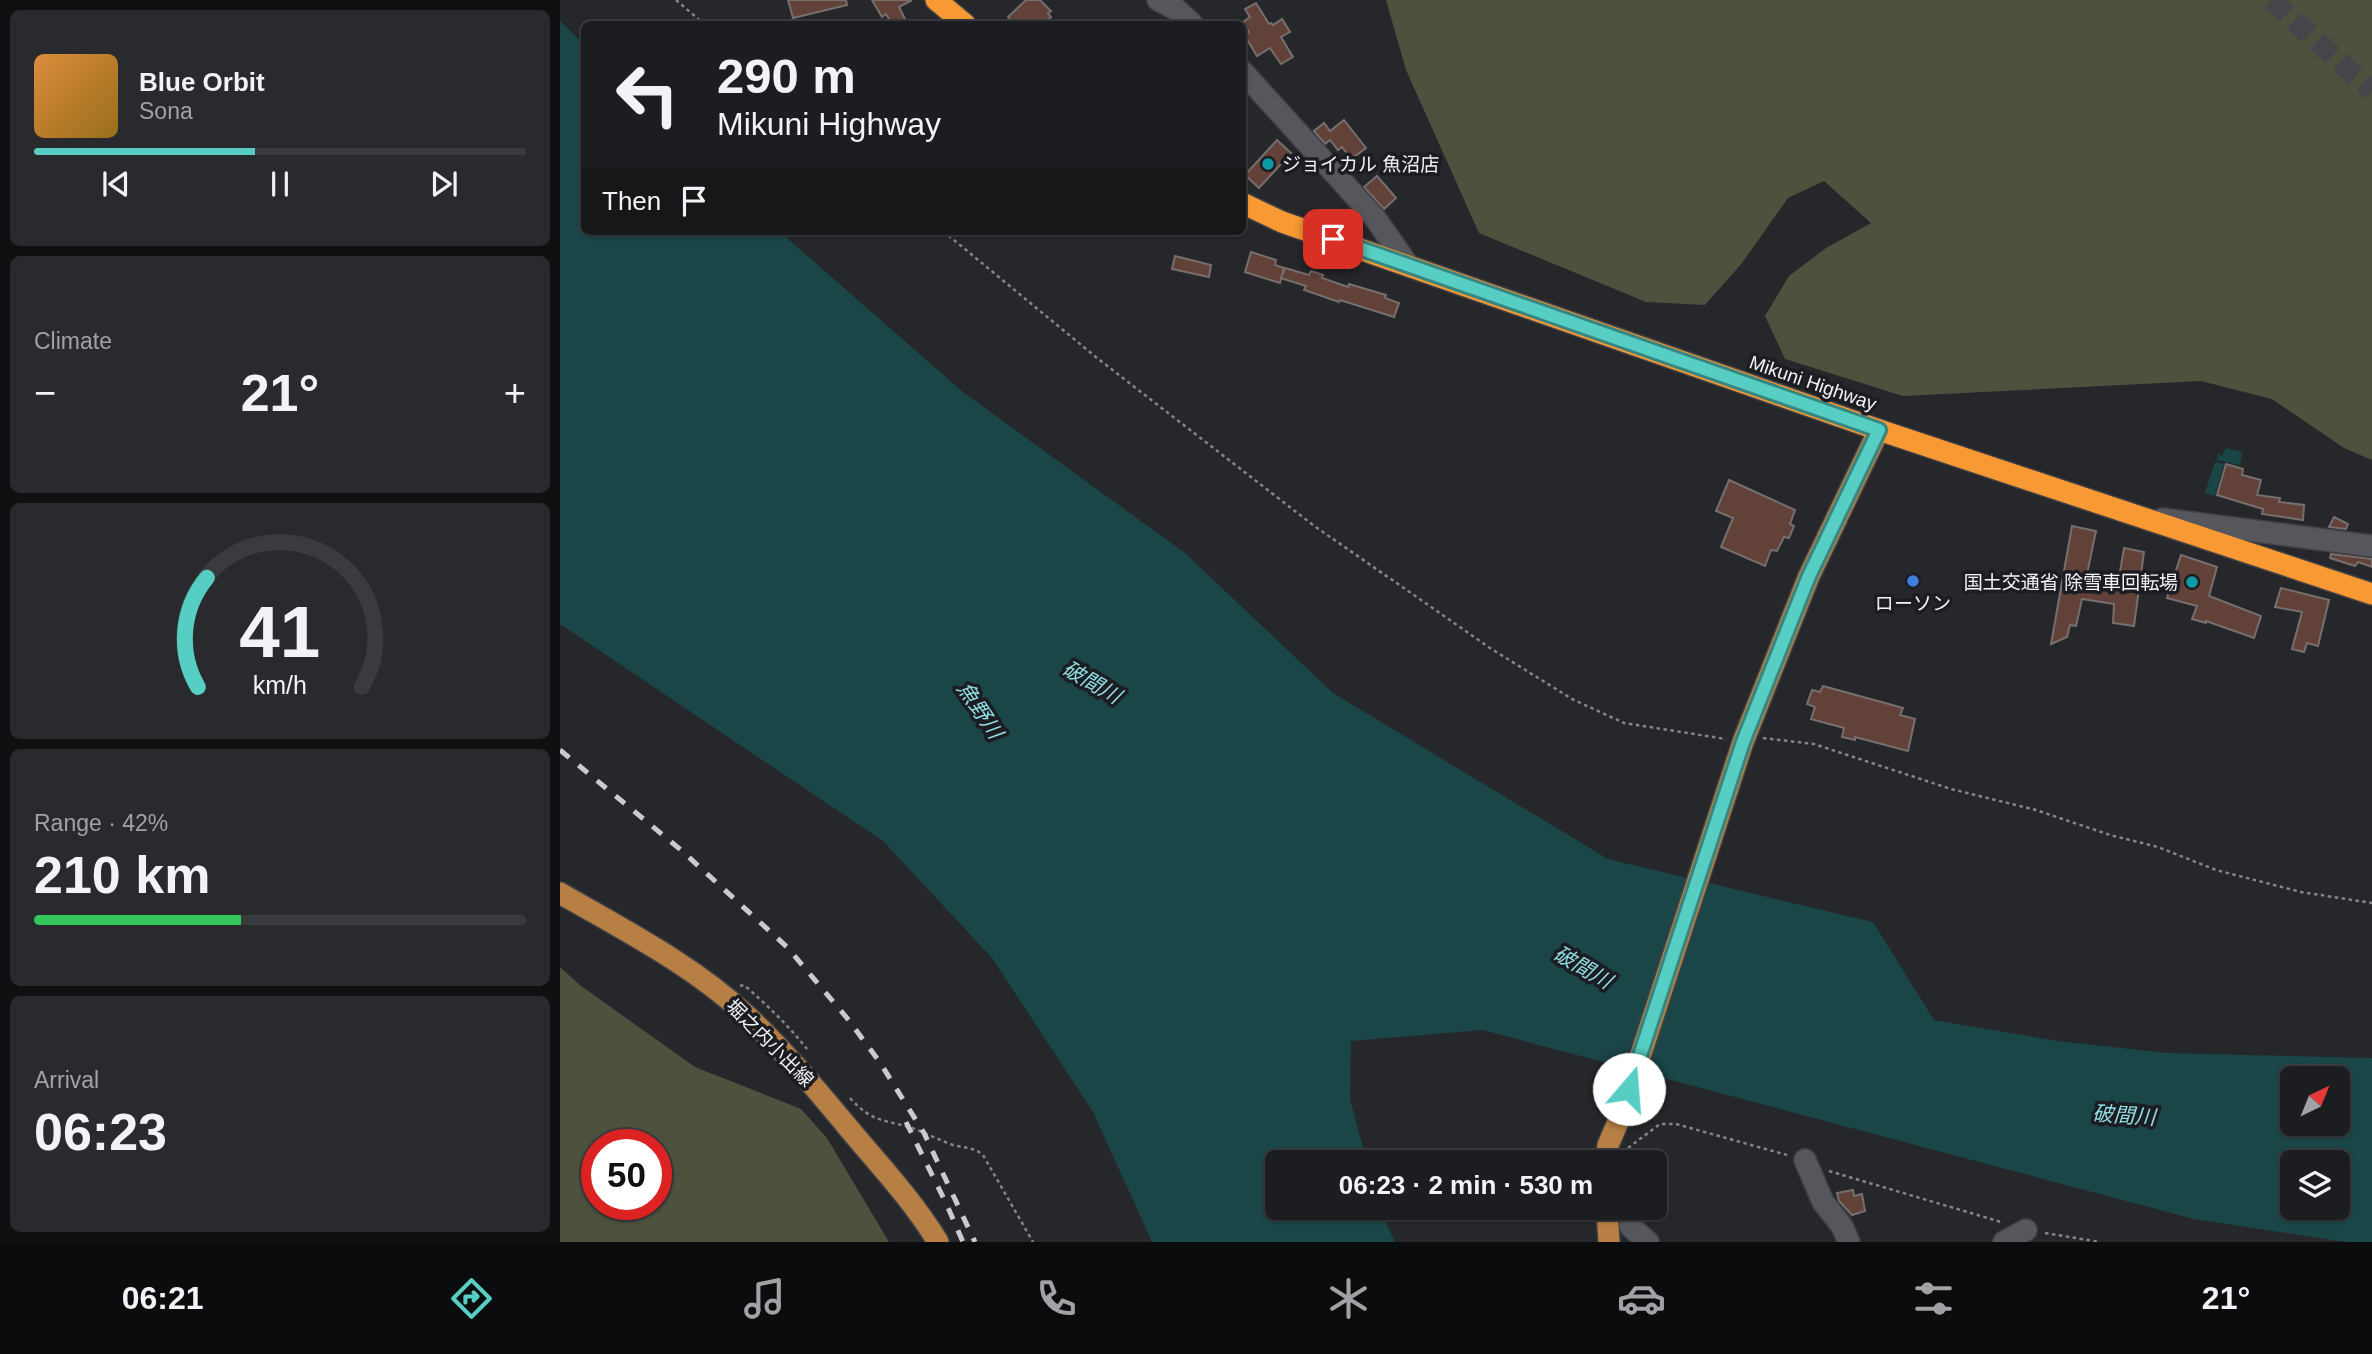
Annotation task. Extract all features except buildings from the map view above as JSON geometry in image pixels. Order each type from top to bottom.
[{"type":"highway","points":[[936,0],[961,21]]},
{"type":"highway","name":"Mikuni Highway","points":[[1246,204],[1282,222],[1879,430],[2372,593]]},
{"type":"main road","points":[[1611,1150],[1608,1145],[1621,1115],[1743,744],[1809,576],[1879,430]]},
{"type":"main road","name":"堀之内小出線","points":[[560,892],[673,958],[745,1013],[806,1077],[901,1189],[924,1219],[937,1242]]},
{"type":"main road","points":[[1608,1220],[1609,1242]]},
{"type":"street","points":[[1158,0],[1176,9],[1189,21]]},
{"type":"street","points":[[1246,75],[1375,218],[1408,265]]},
{"type":"street","points":[[2135,515],[2372,546]]},
{"type":"street","points":[[1805,1160],[1823,1202],[1842,1226],[1849,1242]]},
{"type":"street","points":[[1629,1226],[1648,1242]]},
{"type":"street","points":[[2004,1242],[2026,1230]]},
{"type":"path","points":[[676,0],[700,21]]},
{"type":"path","points":[[948,235],[1068,335],[1313,525],[1490,648],[1572,699],[1624,723],[1743,744],[1814,744],[1951,789],[2036,810],[2110,835],[2158,847],[2216,870],[2301,892],[2372,903]]},
{"type":"path","points":[[847,1096],[863,1112],[883,1122],[910,1128],[957,1146],[973,1147],[983,1155],[1033,1242]]},
{"type":"path","points":[[1625,1150],[1660,1124],[1676,1124],[1805,1160],[1824,1169],[2026,1230],[2100,1242]]},
{"type":"green space","points":[[1386,0],[2372,0],[2372,460],[2344,448],[2272,399],[2201,381],[1903,396],[1785,359],[1765,316],[1789,276],[1826,248],[1871,223],[1824,181],[1788,198],[1742,263],[1705,305],[1646,302],[1479,233],[1406,70]]},
{"type":"green space","points":[[560,967],[581,986],[695,1067],[801,1109],[827,1138],[889,1242],[560,1242]]},
{"type":"water","points":[[560,21],[581,41],[581,235],[784,235],[963,392],[1185,553],[1333,693],[1608,859],[1873,922],[1934,1020],[2057,1041],[2167,1053],[2372,1058],[2372,1242],[2345,1242],[2194,1219],[1483,1030],[1351,1041],[1350,1099],[1364,1150],[1265,1150],[1265,1220],[1385,1220],[1395,1242],[1152,1242],[1093,1112],[992,958],[883,841],[560,624]]},
{"type":"water","points":[[2226,448],[2242,452],[2240,465],[2217,460],[2218,454],[2222,456]]},
{"type":"water","points":[[2215,462],[2224,464],[2215,496],[2205,493]]},
{"type":"tunnel","points":[[2271,0],[2372,91]]},
{"type":"railway","points":[[560,750],[681,850],[787,947],[847,1018],[879,1061],[924,1133],[975,1242]]},
{"type":"railway","points":[[906,1122],[963,1242]]},
{"type":"place","name":"ジョイカル 魚沼店","points":[[1268,164]]},
{"type":"place","name":"ローソン","points":[[1913,581]]},
{"type":"place","name":"国土交通省 除雪車回転場","points":[[2192,582]]},
{"type":"route","points":[[1333,239],[1879,430],[1809,576],[1743,742],[1629,1089]]},
{"type":"water label","name":"破間川","points":[[1092,682]]},
{"type":"water label","name":"魚野川","points":[[980,710]]},
{"type":"water label","name":"破間川","points":[[1583,967]]},
{"type":"water label","name":"破間川","points":[[2124,1115]]}]
